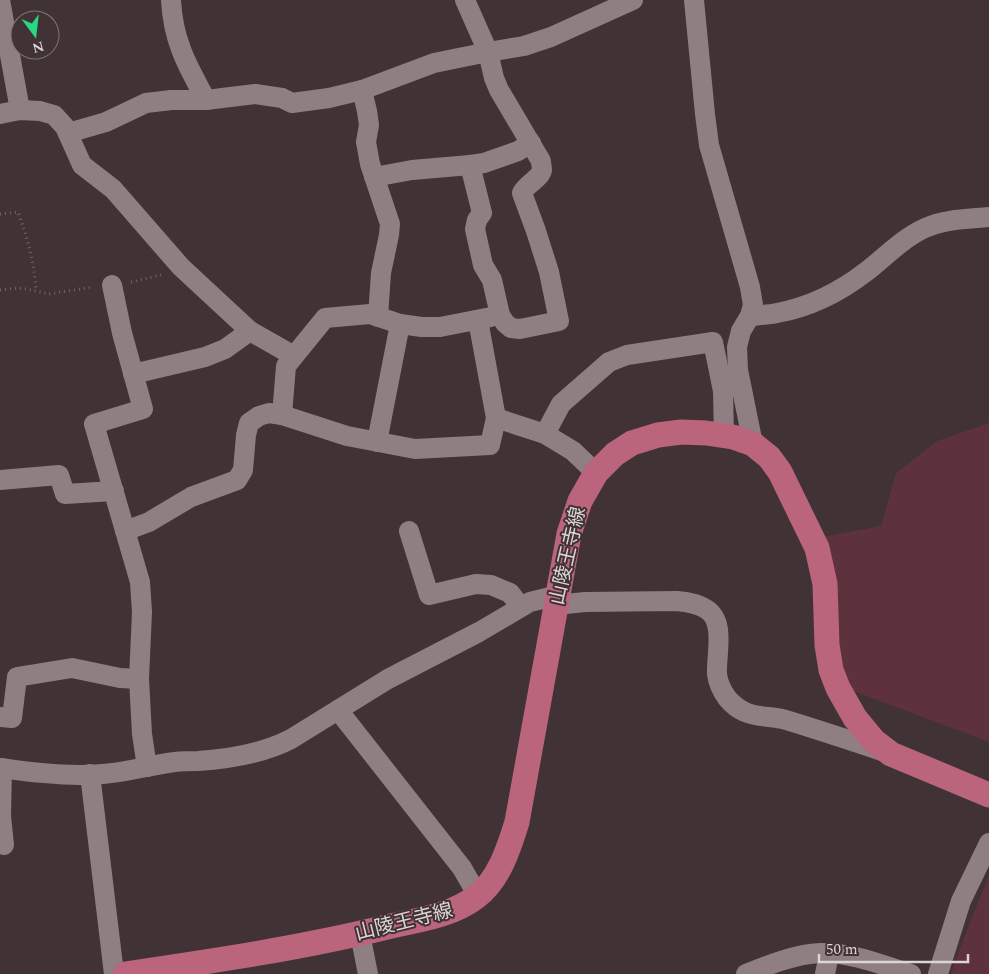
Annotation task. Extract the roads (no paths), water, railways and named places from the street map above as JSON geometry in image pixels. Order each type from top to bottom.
[{"type":"main road","name":"山陵王寺線","points":[[125,974],[249,955],[360,934],[444,914],[461,908],[478,896],[498,871],[518,822],[569,534],[580,501],[596,473],[615,454],[632,443],[658,434],[681,432],[706,433],[733,437],[753,444],[769,457],[780,472],[818,548],[825,584],[827,645],[831,670],[854,718],[874,741],[891,754],[989,795]]},
{"type":"street","points":[[0,0],[20,110]]},
{"type":"street","points":[[172,0],[175,32],[181,52],[206,100]]},
{"type":"street","points":[[466,0],[488,52],[499,90],[541,161],[542,169],[539,176],[525,188],[522,194],[549,272],[558,320],[520,329],[510,328],[500,315],[492,280],[483,265],[475,229],[477,220],[482,213],[470,165]]},
{"type":"street","points":[[68,133],[106,122],[146,104],[171,100],[206,100],[255,94],[282,98],[292,103],[329,98],[362,90],[434,63],[524,46],[551,37],[633,0]]},
{"type":"street","points":[[694,0],[709,145],[750,287],[753,305],[750,316],[741,330],[737,346],[738,370],[753,444]]},
{"type":"street","points":[[362,90],[368,111],[369,126],[366,142],[370,164],[390,224],[381,273],[378,317]]},
{"type":"street","points":[[0,114],[20,110],[40,111],[54,115],[65,127],[82,164],[113,189],[181,268],[250,331],[294,356]]},
{"type":"street","points":[[374,177],[412,170],[484,162],[518,151],[531,143]]},
{"type":"street","points":[[750,316],[777,313],[817,302],[864,273],[909,237],[926,227],[946,221],[989,217]]},
{"type":"street","points":[[112,285],[122,332],[143,409],[94,424],[140,582],[142,612],[139,679],[146,767]]},
{"type":"street","points":[[282,415],[286,366],[325,318],[370,314],[400,324],[440,327],[500,315]]},
{"type":"street","points":[[125,531],[149,522],[191,497],[237,480],[243,470],[249,423],[259,416],[269,414],[282,415],[347,436],[415,449],[490,445],[496,418],[478,320]]},
{"type":"street","points":[[377,442],[400,324]]},
{"type":"street","points":[[133,374],[205,357],[225,349],[250,331]]},
{"type":"street","points":[[546,434],[561,404],[609,362],[627,355],[713,342],[722,391],[724,436]]},
{"type":"street","points":[[496,418],[546,434],[573,451],[596,473]]},
{"type":"street","points":[[0,480],[59,474],[65,494],[114,492]]},
{"type":"street","points":[[409,531],[429,595],[476,584],[491,585],[510,593],[521,607]]},
{"type":"street","points":[[4,845],[1,816],[1,768],[21,771],[104,774],[176,762],[220,758],[262,751],[279,746],[388,679],[479,632],[530,602],[557,600],[585,602],[676,601],[706,609],[715,620],[718,630],[717,676],[727,697],[736,707],[753,715],[785,720],[891,754]]},
{"type":"street","points":[[0,717],[12,718],[17,677],[72,668],[120,678],[139,679]]},
{"type":"street","points":[[338,710],[462,868],[478,896]]},
{"type":"street","points":[[90,774],[114,974]]},
{"type":"street","points":[[938,974],[961,901],[989,843]]},
{"type":"street","points":[[360,934],[368,974]]},
{"type":"street","points":[[746,974],[799,956],[821,953],[859,958],[911,974]]},
{"type":"street","points":[[825,974],[829,954]]}]
